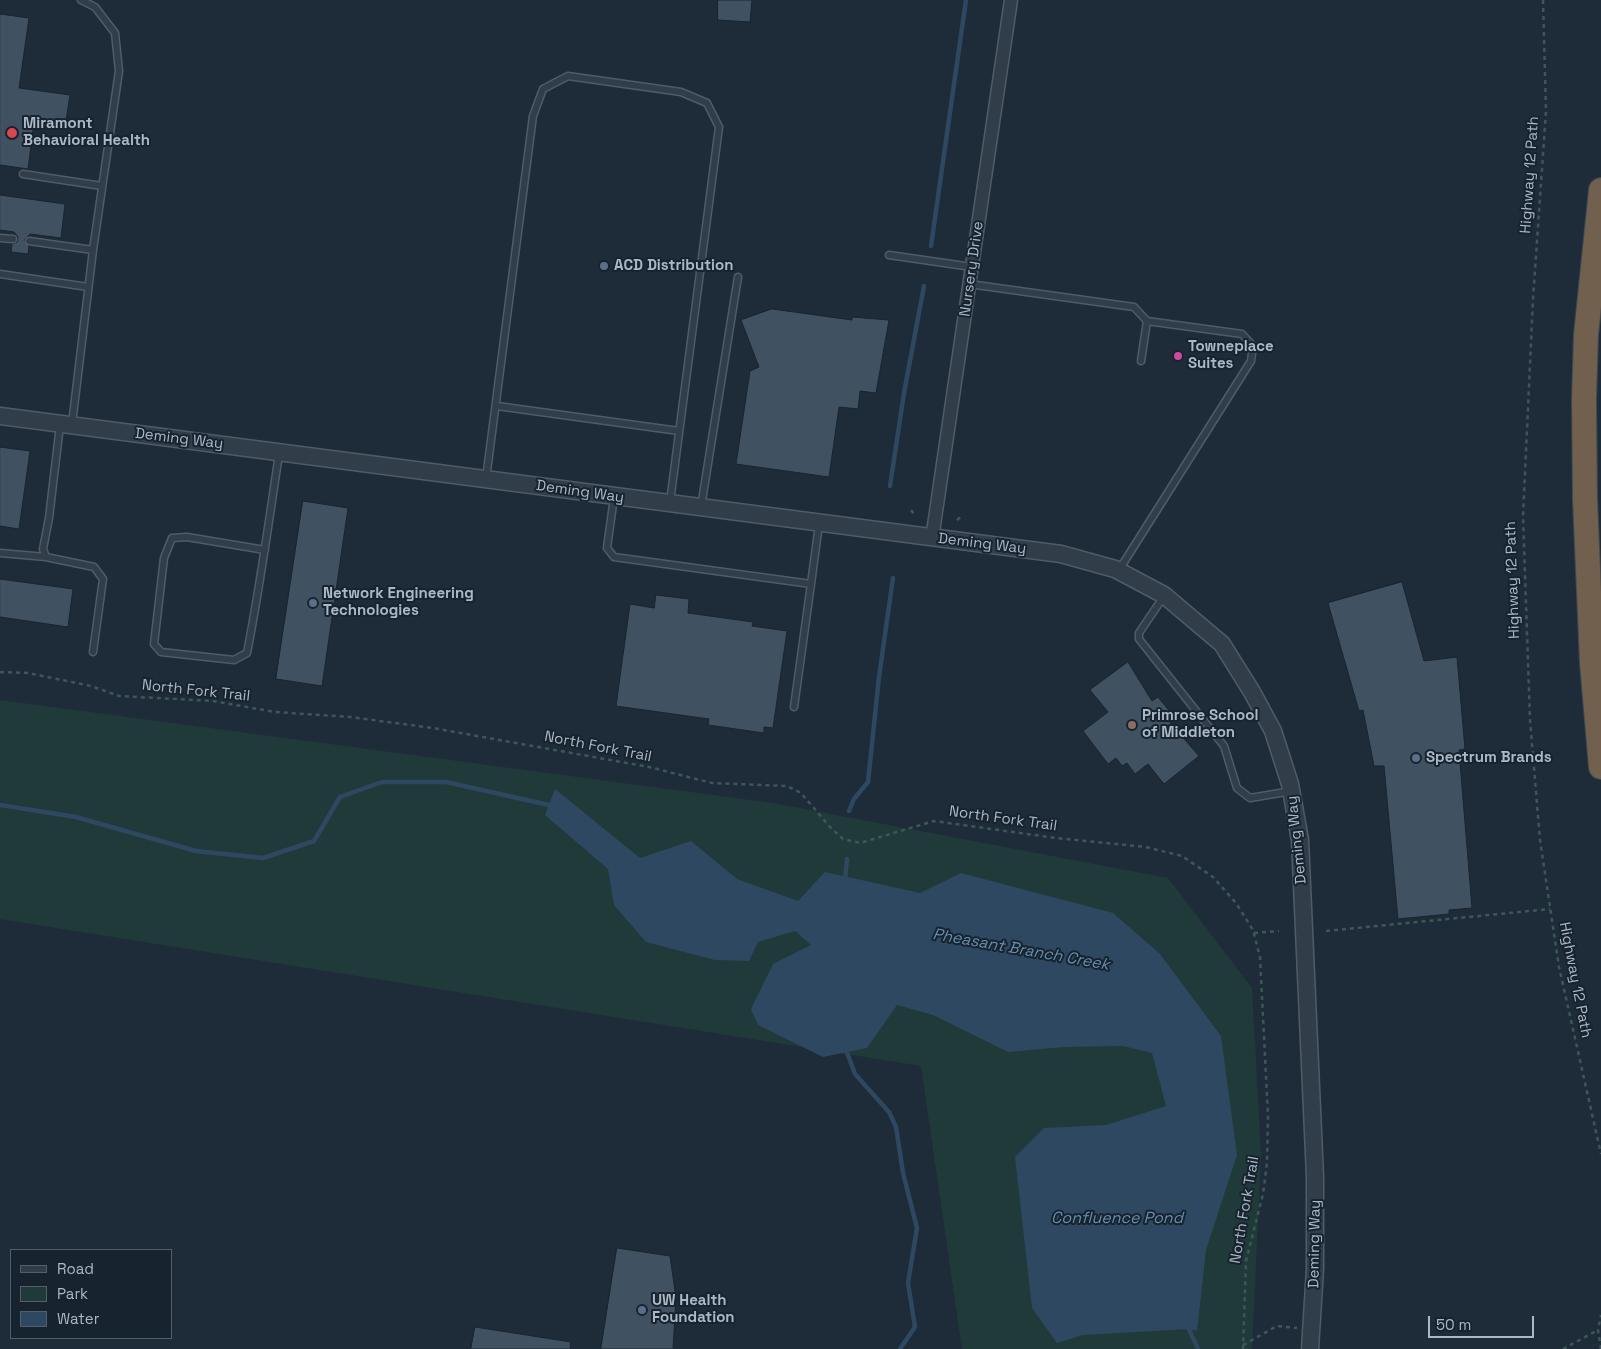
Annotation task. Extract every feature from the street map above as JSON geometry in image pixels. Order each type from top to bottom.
[{"type":"highway","points":[[1601,190],[1585,354],[1585,499],[1592,663],[1601,767]]},
{"type":"highway","points":[[1588,566],[1601,344]]},
{"type":"street","name":"Nursery Drive","points":[[932,539],[1011,0]]},
{"type":"street","name":"Deming Way","points":[[0,416],[932,539],[1060,554],[1119,572],[1164,595],[1222,644],[1252,692],[1273,731],[1292,791],[1300,840],[1315,1178],[1316,1259],[1310,1349]]},
{"type":"lane","points":[[46,557],[43,549],[66,425],[88,287],[119,71],[115,33],[95,6],[81,0]]},
{"type":"lane","points":[[486,480],[533,116],[543,89],[568,76],[578,77],[681,92],[707,103],[719,127],[670,504]]},
{"type":"lane","points":[[23,174],[102,186]]},
{"type":"lane","points":[[0,238],[13,239]]},
{"type":"lane","points":[[29,241],[93,250]]},
{"type":"lane","points":[[889,255],[972,267]]},
{"type":"lane","points":[[0,274],[88,287]]},
{"type":"lane","points":[[701,508],[738,277]]},
{"type":"lane","points":[[969,284],[1134,307],[1147,321],[1242,334],[1254,346],[1251,362],[1119,572]]},
{"type":"lane","points":[[1142,361],[1147,321]]},
{"type":"lane","points":[[496,406],[679,431]]},
{"type":"lane","points":[[265,550],[187,537],[172,538],[164,558],[154,644],[161,652],[234,660],[247,653],[265,550],[279,452]]},
{"type":"lane","points":[[614,497],[607,548],[614,557],[811,584]]},
{"type":"lane","points":[[794,707],[819,524]]},
{"type":"lane","points":[[0,554],[46,557],[94,567],[103,579],[93,652]]},
{"type":"lane","points":[[1164,595],[1142,629],[1139,639],[1224,746],[1237,788],[1244,795],[1250,798],[1292,791]]},
{"type":"path","name":"Highway 12 Path","points":[[1543,0],[1546,111],[1533,299],[1523,516],[1527,655],[1534,785],[1550,909],[1559,967],[1601,1154]]},
{"type":"path","points":[[911,510],[914,514]]},
{"type":"path","points":[[957,520],[961,516]]},
{"type":"path","name":"North Fork Trail","points":[[0,672],[28,673],[90,686],[119,696],[213,701],[275,712],[350,717],[433,728],[649,767],[712,784],[787,786],[801,793],[830,827],[844,839],[860,843],[934,821],[1056,838],[1146,847],[1182,856],[1213,877],[1236,903],[1254,933],[1260,957],[1268,1116],[1267,1163],[1263,1194],[1246,1261],[1243,1347]]},
{"type":"path","points":[[1326,931],[1550,909]]},
{"type":"path","points":[[1254,933],[1279,931]]},
{"type":"path","points":[[1601,1314],[1598,1330],[1601,1349]]},
{"type":"path","points":[[1243,1347],[1277,1326],[1311,1330]]},
{"type":"path","points":[[1563,1349],[1598,1330]]},
{"type":"green space","points":[[0,700],[773,803],[1168,878],[1252,988],[1261,1156],[1252,1349],[962,1349],[921,1066],[0,919]]},
{"type":"water","name":"Confluence Pond","points":[[555,789],[640,858],[691,841],[737,879],[798,901],[825,872],[920,893],[961,873],[1113,913],[1160,954],[1221,1036],[1237,1155],[1206,1250],[1197,1331],[1189,1329],[1083,1335],[1057,1343],[1032,1308],[1015,1157],[1044,1128],[1106,1125],[1166,1106],[1152,1053],[1123,1046],[1064,1047],[1008,1052],[933,1015],[897,1005],[867,1048],[823,1057],[758,1025],[751,1009],[773,964],[811,945],[795,931],[758,942],[749,961],[715,960],[646,942],[614,905],[608,869],[545,815]]},
{"type":"building","points":[[718,0],[752,0],[750,22],[718,20]]},
{"type":"building","name":"Miramont Behavioral Health","points":[[0,14],[29,18],[19,88],[70,95],[65,127],[34,123],[28,169],[0,165]]},
{"type":"building","points":[[0,195],[65,204],[61,238],[30,234],[24,240],[29,246],[28,254],[11,252],[12,244],[17,242],[18,237],[14,232],[0,230]]},
{"type":"building","points":[[772,309],[852,320],[852,317],[889,320],[876,393],[860,391],[858,409],[839,407],[829,477],[736,464],[750,371],[759,367],[741,320]]},
{"type":"building","points":[[0,447],[30,451],[19,529],[0,526]]},
{"type":"building","points":[[303,501],[348,508],[322,686],[276,679]]},
{"type":"building","points":[[0,579],[73,589],[68,627],[0,617]]},
{"type":"building","name":"Spectrum Brands","points":[[1402,582],[1424,661],[1457,657],[1465,749],[1459,750],[1472,908],[1449,910],[1449,914],[1398,919],[1384,766],[1374,766],[1363,710],[1359,711],[1328,603]]},
{"type":"building","points":[[656,595],[689,599],[688,613],[753,622],[752,626],[787,631],[773,728],[764,727],[764,733],[708,725],[709,719],[616,706],[630,604],[654,608]]},
{"type":"building","name":"Primrose School of Middleton","points":[[1128,662],[1152,701],[1158,697],[1171,713],[1166,718],[1199,756],[1164,784],[1148,764],[1135,774],[1127,763],[1122,766],[1116,758],[1108,764],[1083,731],[1108,712],[1090,690]]},
{"type":"building","name":"UW Health Foundation","points":[[617,1248],[670,1256],[676,1298],[673,1349],[601,1349]]},
{"type":"building","points":[[475,1327],[571,1342],[570,1349],[471,1349]]},
{"type":"waterway","points":[[931,246],[966,0]]},
{"type":"waterway","points":[[890,486],[904,393],[924,286]]},
{"type":"waterway","points":[[849,811],[854,799],[868,782],[879,677],[893,578]]},
{"type":"waterway","points":[[0,805],[76,817],[196,851],[263,858],[314,841],[340,797],[382,782],[446,782],[549,805],[552,808]]},
{"type":"waterway","points":[[845,880],[847,859]]},
{"type":"waterway","points":[[845,1047],[855,1074],[889,1112],[896,1127],[903,1173],[917,1228],[908,1283],[915,1327],[900,1349]]},
{"type":"waterway","name":"Pheasant Branch Creek","points":[[1187,1325],[1198,1349]]},
{"type":"place","name":"Miramont Behavioral Health","points":[[12,133]]},
{"type":"place","name":"ACD Distribution","points":[[604,266]]},
{"type":"place","name":"Towneplace Suites","points":[[1178,356]]},
{"type":"place","name":"Network Engineering Technologies","points":[[313,603]]},
{"type":"place","name":"Primrose School of Middleton","points":[[1132,725]]},
{"type":"place","name":"Spectrum Brands","points":[[1416,758]]},
{"type":"place","name":"UW Health Foundation","points":[[642,1310]]}]
